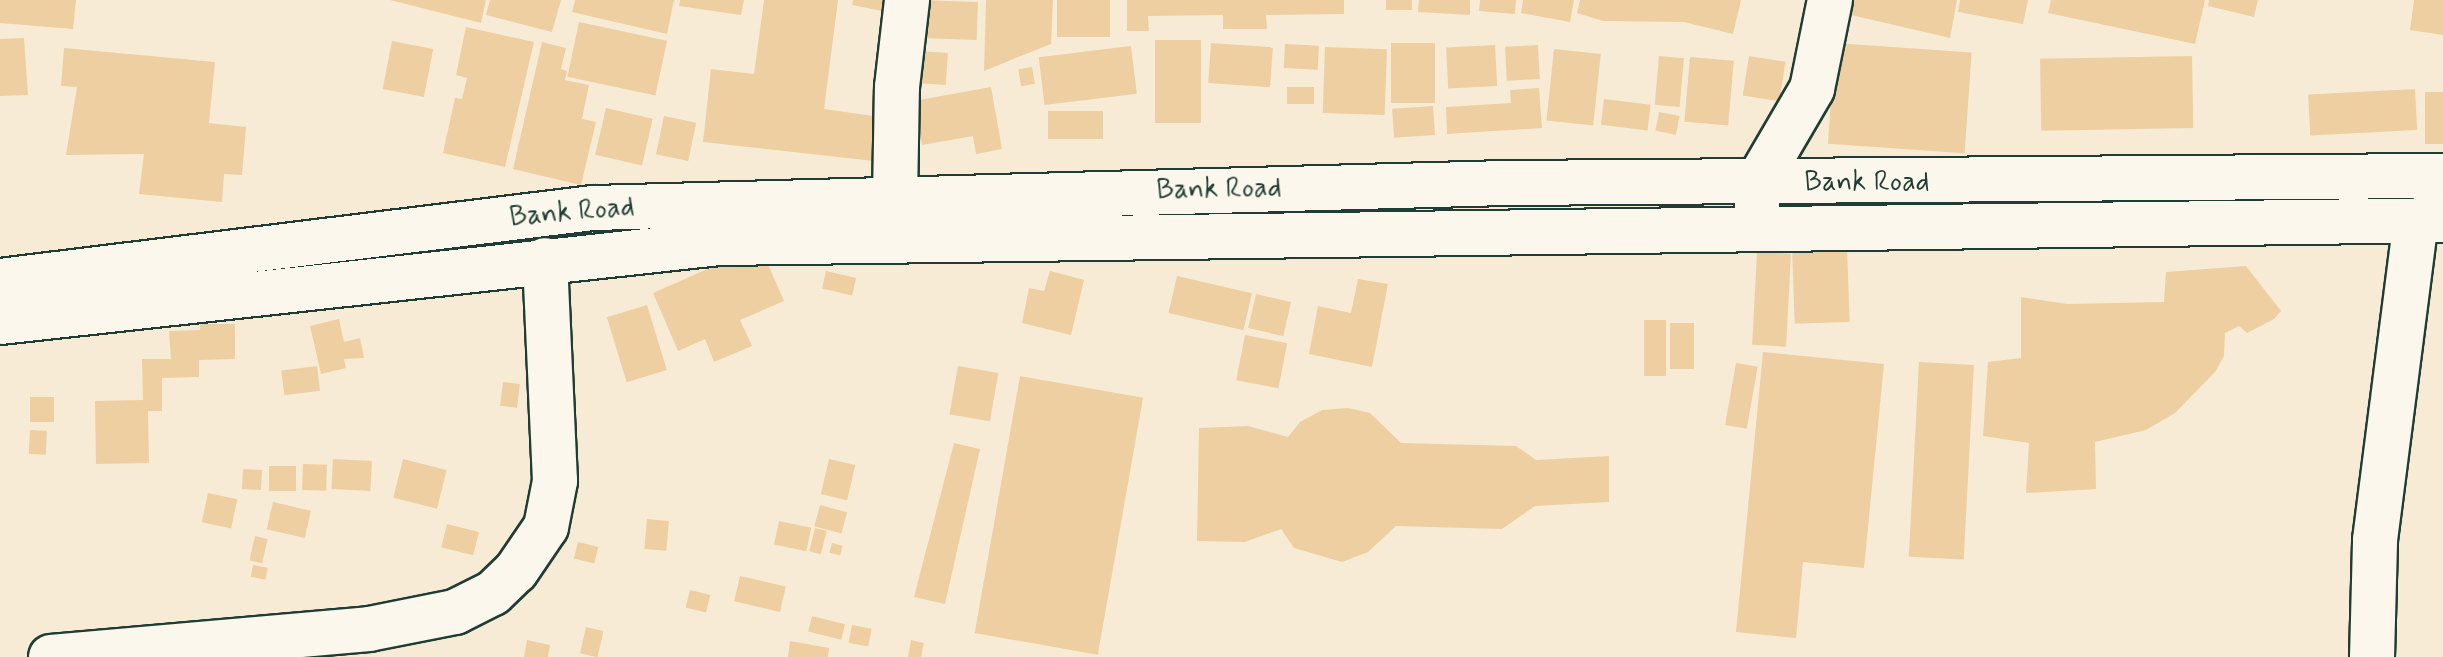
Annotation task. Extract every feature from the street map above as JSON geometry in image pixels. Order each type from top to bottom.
[{"type":"main road","points":[[895,199],[897,87],[907,0]]},
{"type":"main road","points":[[1757,229],[1757,183],[1812,89],[1830,0]]},
{"type":"main road","name":"Bank Road","points":[[0,281],[593,208],[1503,183],[2443,176]]},
{"type":"main road","points":[[2372,657],[2375,540],[2429,221]]},
{"type":"main road","name":"Bank Road","points":[[0,322],[719,243],[2429,221]]},
{"type":"main road","points":[[51,657],[369,629],[455,612],[493,593],[516,571],[546,527],[555,481],[545,260]]},
{"type":"building","points":[[0,0],[76,0],[73,29],[0,23]]},
{"type":"building","points":[[390,0],[486,0],[481,23]]},
{"type":"building","points":[[490,0],[561,0],[552,32],[486,15]]},
{"type":"building","points":[[575,0],[674,0],[667,34],[572,12]]},
{"type":"building","points":[[680,0],[744,0],[741,15],[679,6]]},
{"type":"building","points":[[764,0],[838,0],[824,109],[888,118],[883,162],[703,142],[711,69],[754,74]]},
{"type":"building","points":[[853,0],[882,0],[888,4],[887,12],[852,5]]},
{"type":"building","points":[[919,0],[978,2],[977,40],[918,38]]},
{"type":"building","points":[[986,0],[1053,0],[1051,44],[984,71]]},
{"type":"building","points":[[1057,0],[1110,0],[1110,37],[1057,37]]},
{"type":"building","points":[[1127,0],[1344,0],[1344,14],[1266,15],[1267,29],[1223,29],[1223,15],[1148,16],[1149,31],[1127,31]]},
{"type":"building","points":[[1386,0],[1412,0],[1412,10],[1386,10]]},
{"type":"building","points":[[1419,0],[1470,0],[1470,15],[1418,12]]},
{"type":"building","points":[[1480,0],[1516,0],[1515,14],[1479,11]]},
{"type":"building","points":[[1523,0],[1574,0],[1570,22],[1521,13]]},
{"type":"building","points":[[1580,0],[1741,0],[1733,34],[1684,22],[1603,21],[1577,13]]},
{"type":"building","points":[[1837,0],[1957,0],[1950,38],[1834,11]]},
{"type":"building","points":[[1960,0],[2028,0],[2023,24],[1958,12]]},
{"type":"building","points":[[2051,0],[2205,0],[2195,44],[2048,13]]},
{"type":"building","points":[[2209,0],[2258,0],[2254,17],[2208,6]]},
{"type":"building","points":[[2414,0],[2443,0],[2443,35],[2410,30]]},
{"type":"building","points":[[579,22],[667,41],[655,95],[567,77]]},
{"type":"building","points":[[466,27],[534,42],[505,167],[443,153],[455,98],[462,99],[467,78],[456,75]]},
{"type":"building","points":[[24,38],[28,95],[0,96],[0,39]]},
{"type":"building","points":[[1155,40],[1201,40],[1201,123],[1155,123]]},
{"type":"building","points":[[392,41],[433,49],[424,97],[383,89]]},
{"type":"building","points":[[542,42],[566,48],[561,69],[567,71],[565,80],[589,85],[582,119],[596,122],[581,185],[513,169]]},
{"type":"building","points":[[1211,43],[1273,47],[1270,87],[1208,83]]},
{"type":"building","points":[[1391,43],[1435,43],[1435,103],[1391,103]]},
{"type":"building","points":[[1835,43],[1972,53],[1965,153],[1828,144]]},
{"type":"building","points":[[1285,44],[1319,46],[1318,70],[1284,68]]},
{"type":"building","points":[[1495,45],[1497,86],[1448,89],[1446,48]]},
{"type":"building","points":[[1538,45],[1540,79],[1507,81],[1505,47]]},
{"type":"building","points":[[1131,46],[1137,94],[1045,105],[1039,57]]},
{"type":"building","points":[[1325,47],[1387,49],[1385,115],[1323,113]]},
{"type":"building","points":[[64,48],[215,62],[209,123],[246,127],[242,175],[224,174],[222,202],[139,194],[144,154],[66,155],[77,87],[61,86]]},
{"type":"building","points":[[1554,49],[1601,54],[1593,126],[1546,121]]},
{"type":"building","points":[[918,51],[948,53],[946,85],[916,83]]},
{"type":"building","points":[[1659,56],[1684,58],[1680,107],[1655,105]]},
{"type":"building","points":[[1749,56],[1786,62],[1779,101],[1743,96]]},
{"type":"building","points":[[2192,56],[2193,128],[2041,131],[2040,59]]},
{"type":"building","points":[[1690,57],[1734,61],[1728,126],[1684,122]]},
{"type":"building","points":[[1032,67],[1035,84],[1021,86],[1018,69]]},
{"type":"building","points":[[991,87],[1002,149],[976,154],[973,136],[922,145],[914,101]]},
{"type":"building","points":[[1287,87],[1314,87],[1314,104],[1287,104]]},
{"type":"building","points":[[1539,88],[1542,128],[1447,134],[1446,107],[1511,103],[1510,90]]},
{"type":"building","points":[[2415,89],[2417,130],[2310,136],[2308,95]]},
{"type":"building","points":[[2425,92],[2443,92],[2443,144],[2425,144]]},
{"type":"building","points":[[1604,99],[1651,105],[1647,131],[1601,125]]},
{"type":"building","points":[[1433,106],[1435,135],[1394,138],[1392,109]]},
{"type":"building","points":[[606,108],[653,119],[642,166],[595,155]]},
{"type":"building","points":[[1048,111],[1103,111],[1103,139],[1048,139]]},
{"type":"building","points":[[1659,112],[1680,116],[1676,135],[1655,131]]},
{"type":"building","points":[[664,116],[696,123],[688,161],[656,154]]},
{"type":"building","points":[[760,246],[784,301],[740,320],[752,346],[714,362],[705,339],[678,351],[653,293]]},
{"type":"building","points":[[1847,246],[1850,322],[1795,324],[1792,248]]},
{"type":"building","points":[[1757,252],[1791,254],[1786,347],[1752,345]]},
{"type":"building","points":[[2246,266],[2281,311],[2274,319],[2247,333],[2239,326],[2225,333],[2224,356],[2215,372],[2175,413],[2146,430],[2095,442],[2096,489],[2026,493],[2029,443],[1983,436],[1988,362],[2021,358],[2021,297],[2067,304],[2164,302],[2166,272]]},
{"type":"building","points":[[826,271],[856,278],[852,296],[822,289]]},
{"type":"building","points":[[1050,271],[1084,280],[1071,335],[1022,323],[1029,288],[1044,291]]},
{"type":"building","points":[[1177,276],[1252,293],[1243,330],[1168,313]]},
{"type":"building","points":[[1358,279],[1388,284],[1372,367],[1309,354],[1318,306],[1351,313]]},
{"type":"building","points":[[1256,294],[1291,302],[1283,336],[1248,328]]},
{"type":"building","points":[[647,305],[667,370],[627,382],[607,317]]},
{"type":"building","points":[[339,319],[344,342],[360,338],[364,358],[344,359],[346,368],[321,374],[310,326]]},
{"type":"building","points":[[1644,320],[1666,320],[1666,376],[1644,376]]},
{"type":"building","points":[[1670,323],[1694,323],[1694,369],[1670,369]]},
{"type":"building","points":[[200,324],[235,324],[235,359],[199,360],[199,377],[162,378],[162,411],[148,411],[149,463],[96,464],[95,401],[143,400],[142,359],[171,359],[169,331],[200,330]]},
{"type":"building","points":[[1245,335],[1287,343],[1278,388],[1236,380]]},
{"type":"building","points":[[1763,352],[1884,364],[1864,568],[1803,562],[1796,638],[1736,632]]},
{"type":"building","points":[[1919,362],[1974,365],[1964,560],[1909,557]]},
{"type":"building","points":[[1736,363],[1758,367],[1747,429],[1725,425]]},
{"type":"building","points":[[317,366],[320,391],[284,395],[281,370]]},
{"type":"building","points":[[958,366],[998,373],[990,421],[949,414]]},
{"type":"building","points":[[1020,376],[1143,398],[1098,655],[975,633]]},
{"type":"building","points":[[503,382],[520,384],[517,408],[500,406]]},
{"type":"building","points":[[30,397],[54,397],[54,422],[30,422]]},
{"type":"building","points":[[1348,408],[1370,413],[1401,443],[1516,446],[1536,460],[1609,456],[1609,502],[1535,506],[1502,529],[1396,526],[1368,552],[1342,562],[1294,548],[1281,529],[1245,542],[1197,541],[1199,428],[1248,426],[1288,437],[1300,422],[1322,410]]},
{"type":"building","points":[[30,430],[47,431],[46,455],[29,454]]},
{"type":"building","points":[[954,443],[980,449],[945,604],[914,597]]},
{"type":"building","points":[[333,459],[372,461],[370,491],[331,489]]},
{"type":"building","points":[[403,459],[447,470],[437,509],[393,498]]},
{"type":"building","points":[[829,459],[855,465],[847,500],[821,494]]},
{"type":"building","points":[[303,464],[327,465],[326,491],[302,490]]},
{"type":"building","points":[[269,466],[296,466],[296,491],[269,491]]},
{"type":"building","points":[[243,469],[262,470],[261,490],[242,489]]},
{"type":"building","points":[[208,493],[237,499],[231,529],[202,522]]},
{"type":"building","points":[[273,502],[311,511],[305,538],[267,529]]},
{"type":"building","points":[[820,505],[847,512],[841,533],[814,526]]},
{"type":"building","points":[[647,519],[669,521],[666,551],[644,549]]},
{"type":"building","points":[[779,521],[811,528],[806,551],[774,544]]},
{"type":"building","points":[[447,524],[479,532],[473,555],[441,547]]},
{"type":"building","points":[[815,528],[827,531],[821,554],[809,551]]},
{"type":"building","points":[[255,536],[268,539],[262,563],[249,560]]},
{"type":"building","points":[[578,542],[598,547],[594,564],[574,558]]},
{"type":"building","points":[[832,543],[843,546],[840,556],[829,553]]},
{"type":"building","points":[[253,565],[268,568],[265,580],[251,577]]},
{"type":"building","points":[[740,576],[786,587],[780,612],[734,601]]},
{"type":"building","points":[[690,590],[710,595],[706,613],[686,607]]},
{"type":"building","points":[[812,616],[845,624],[841,640],[808,632]]},
{"type":"building","points":[[852,625],[872,629],[868,646],[849,643]]},
{"type":"building","points":[[586,627],[604,631],[598,657],[580,653]]},
{"type":"building","points":[[527,640],[550,645],[548,657],[524,657]]},
{"type":"building","points":[[911,640],[924,643],[921,657],[908,657]]},
{"type":"building","points":[[790,641],[829,648],[828,657],[788,657]]}]
